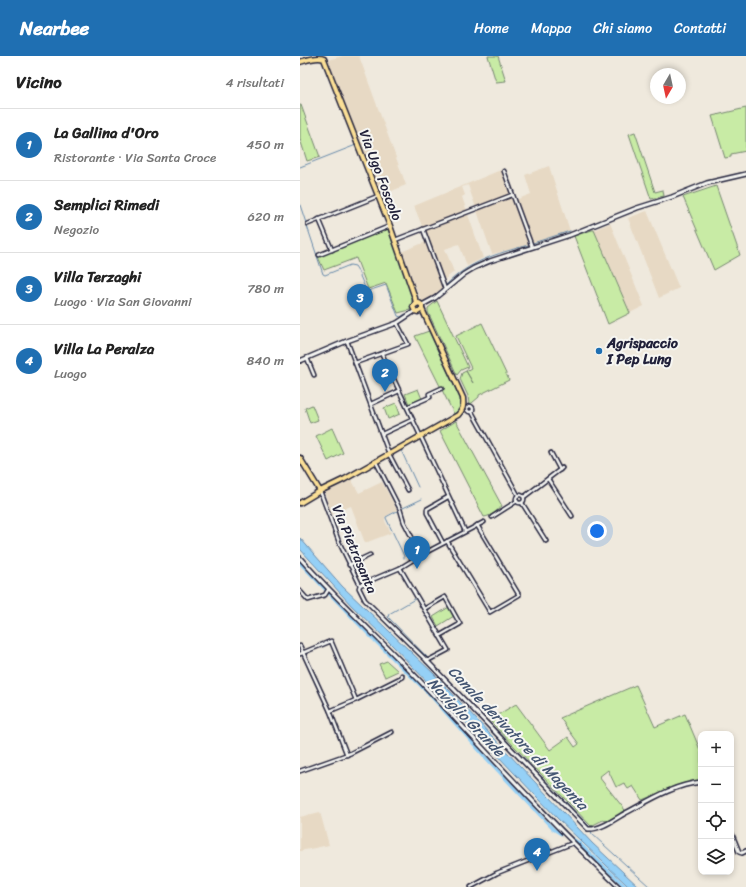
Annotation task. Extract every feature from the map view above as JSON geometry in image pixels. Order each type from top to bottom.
[{"type":"main road","points":[[300,62],[316,56],[322,56]]},
{"type":"main road","name":"Via Ugo Foscolo","points":[[322,56],[390,226],[416,304]]},
{"type":"main road","points":[[300,503],[421,437],[458,415],[465,408],[463,398],[422,307],[420,303],[416,304],[414,307],[415,311],[418,312],[422,307]]},
{"type":"main road","points":[[300,458],[320,491]]},
{"type":"main road","points":[[311,496],[315,490],[315,484]]},
{"type":"street","points":[[504,171],[532,247]]},
{"type":"street","points":[[422,307],[464,274],[496,258],[585,229],[707,183],[746,174]]},
{"type":"street","points":[[308,224],[378,196]]},
{"type":"street","points":[[395,240],[512,196]]},
{"type":"street","points":[[319,220],[332,250]]},
{"type":"street","points":[[319,255],[390,226]]},
{"type":"street","points":[[423,229],[445,289]]},
{"type":"street","points":[[300,361],[347,341],[397,323],[415,311]]},
{"type":"street","points":[[355,363],[408,344],[397,323]]},
{"type":"street","points":[[347,341],[389,454],[408,490]]},
{"type":"street","points":[[382,354],[465,531]]},
{"type":"street","points":[[307,358],[314,375]]},
{"type":"street","points":[[407,407],[430,397],[429,394],[442,388]]},
{"type":"street","points":[[371,404],[399,391]]},
{"type":"street","points":[[472,412],[469,412],[465,408],[472,406],[472,412],[518,495],[516,499],[517,501]]},
{"type":"street","points":[[382,434],[412,420]]},
{"type":"street","points":[[522,503],[524,497],[561,469],[551,453]]},
{"type":"street","points":[[376,462],[421,555]]},
{"type":"street","points":[[548,479],[572,516]]},
{"type":"street","points":[[323,499],[323,492],[325,489]]},
{"type":"street","name":"Via Pietrasanta","points":[[320,491],[349,565],[360,585],[359,588],[365,600],[427,661]]},
{"type":"street","points":[[518,495],[524,497]]},
{"type":"street","points":[[443,543],[427,513],[427,509],[448,497]]},
{"type":"street","points":[[517,501],[522,503],[546,541]]},
{"type":"street","points":[[492,517],[517,501]]},
{"type":"street","points":[[360,585],[400,568],[421,555],[484,522]]},
{"type":"street","points":[[447,541],[490,612],[519,595],[477,525]]},
{"type":"street","points":[[349,565],[370,555]]},
{"type":"street","points":[[300,558],[327,591],[392,652],[573,843],[619,887]]},
{"type":"street","points":[[400,568],[448,650],[427,661],[590,830],[607,824],[658,795],[698,783]]},
{"type":"street","points":[[300,591],[308,600],[325,595],[327,591]]},
{"type":"street","points":[[424,609],[445,597],[460,624],[439,636]]},
{"type":"street","points":[[301,653],[331,641],[356,700]]},
{"type":"street","points":[[300,646],[301,653],[330,711],[347,754]]},
{"type":"street","points":[[330,711],[356,700],[402,677],[402,675]]},
{"type":"street","points":[[300,771],[347,754],[392,732]]},
{"type":"street","points":[[734,839],[739,852],[742,853],[746,851]]},
{"type":"street","points":[[471,887],[497,872],[573,843]]},
{"type":"shaded area","points":[[343,56],[359,56],[406,185],[380,196],[327,60]]},
{"type":"shaded area","points":[[549,166],[570,231],[527,246],[492,254],[468,185],[462,187],[465,195],[462,197],[483,258],[467,266],[459,244],[445,249],[454,272],[441,282],[443,288],[422,303],[401,252],[428,241],[414,206],[503,169],[513,201],[531,194],[525,175]]},
{"type":"shaded area","points":[[647,211],[679,288],[659,298],[628,218]]},
{"type":"shaded area","points":[[610,223],[644,306],[630,313],[594,230]]},
{"type":"shaded area","points":[[351,479],[359,493],[382,482],[397,510],[385,517],[385,521],[391,533],[365,543],[351,506],[331,514],[325,492]]},
{"type":"shaded area","points":[[320,812],[329,845],[300,851],[300,817]]},
{"type":"green space","points":[[488,56],[498,56],[506,81],[496,82]]},
{"type":"green space","points":[[300,105],[320,157],[307,161],[300,139]]},
{"type":"green space","points":[[746,108],[746,151],[731,154],[731,157],[725,158],[712,116]]},
{"type":"green space","points":[[635,132],[655,192],[663,190],[664,196],[651,199],[629,134]]},
{"type":"green space","points":[[716,186],[740,255],[714,270],[683,197]]},
{"type":"green space","points":[[388,229],[413,295],[410,310],[398,313],[386,283],[368,289],[356,258],[324,270],[318,257]]},
{"type":"green space","points":[[594,230],[630,313],[608,324],[574,236]]},
{"type":"green space","points":[[437,301],[468,367],[461,370],[457,375],[428,312],[428,308]]},
{"type":"green space","points":[[482,323],[509,380],[479,395],[479,397],[469,404],[468,396],[460,379],[462,373],[471,368],[456,336]]},
{"type":"green space","points":[[429,331],[460,398],[460,407],[454,414],[415,336]]},
{"type":"green space","points":[[418,389],[422,399],[409,404],[405,394]]},
{"type":"green space","points":[[396,403],[400,414],[388,419],[384,408]]},
{"type":"green space","points":[[312,405],[318,420],[310,423],[305,408]]},
{"type":"green space","points":[[456,421],[502,506],[489,516],[484,517],[440,431]]},
{"type":"green space","points":[[332,428],[343,453],[328,461],[316,436]]},
{"type":"green space","points":[[449,607],[454,616],[438,626],[433,617]]},
{"type":"green space","points":[[387,661],[398,671],[385,677],[379,664]]},
{"type":"green space","points":[[636,685],[655,727],[685,714],[698,745],[698,781],[677,786],[642,800],[633,786],[628,789],[624,783],[616,787],[608,770],[599,777],[625,810],[607,821],[603,820],[591,826],[489,720],[516,704],[550,750],[568,737],[575,747],[579,744],[560,718]]},
{"type":"water","name":"Naviglio Grande","points":[[300,538],[342,586],[434,674],[592,843],[639,887],[629,887],[558,819],[391,644],[351,605],[300,549]]},
{"type":"waterway","points":[[300,167],[356,145]]},
{"type":"waterway","name":"Canale derivatore di Magenta","points":[[300,205],[323,274],[325,275],[350,265],[355,266],[366,290],[368,291],[386,285],[398,316],[401,317],[405,314]]},
{"type":"waterway","points":[[533,243],[570,231]]},
{"type":"waterway","points":[[445,286],[454,277],[473,264],[494,255],[528,245]]},
{"type":"waterway","name":"Canale derivatore di Magenta","points":[[398,447],[409,440]]},
{"type":"waterway","name":"Canale derivatore di Magenta","points":[[401,450],[418,487]]},
{"type":"waterway","name":"Canale derivatore di Magenta","points":[[403,508],[422,499]]},
{"type":"waterway","name":"Canale derivatore di Magenta","points":[[399,510],[386,518],[404,558]]},
{"type":"waterway","name":"Naviglio Grande","points":[[300,563],[370,636],[430,695],[485,757],[553,829],[561,834]]},
{"type":"waterway","name":"Canale derivatore di Magenta","points":[[415,599],[389,614],[388,617],[428,658]]},
{"type":"waterway","name":"Canale derivatore di Magenta","points":[[432,663],[590,827]]},
{"type":"waterway","name":"Canale derivatore di Magenta","points":[[591,831],[592,834],[650,887]]},
{"type":"waterway","points":[[573,839],[626,887]]},
{"type":"place","name":"Villa Terzaghi","points":[[360,317]]},
{"type":"place","name":"Agrispaccio I Pep Lung","points":[[599,351]]},
{"type":"place","name":"Semplici Rimedi","points":[[385,392]]},
{"type":"place","name":"La Gallina d'Oro","points":[[417,569]]},
{"type":"place","name":"Villa La Peralza","points":[[537,871]]}]
